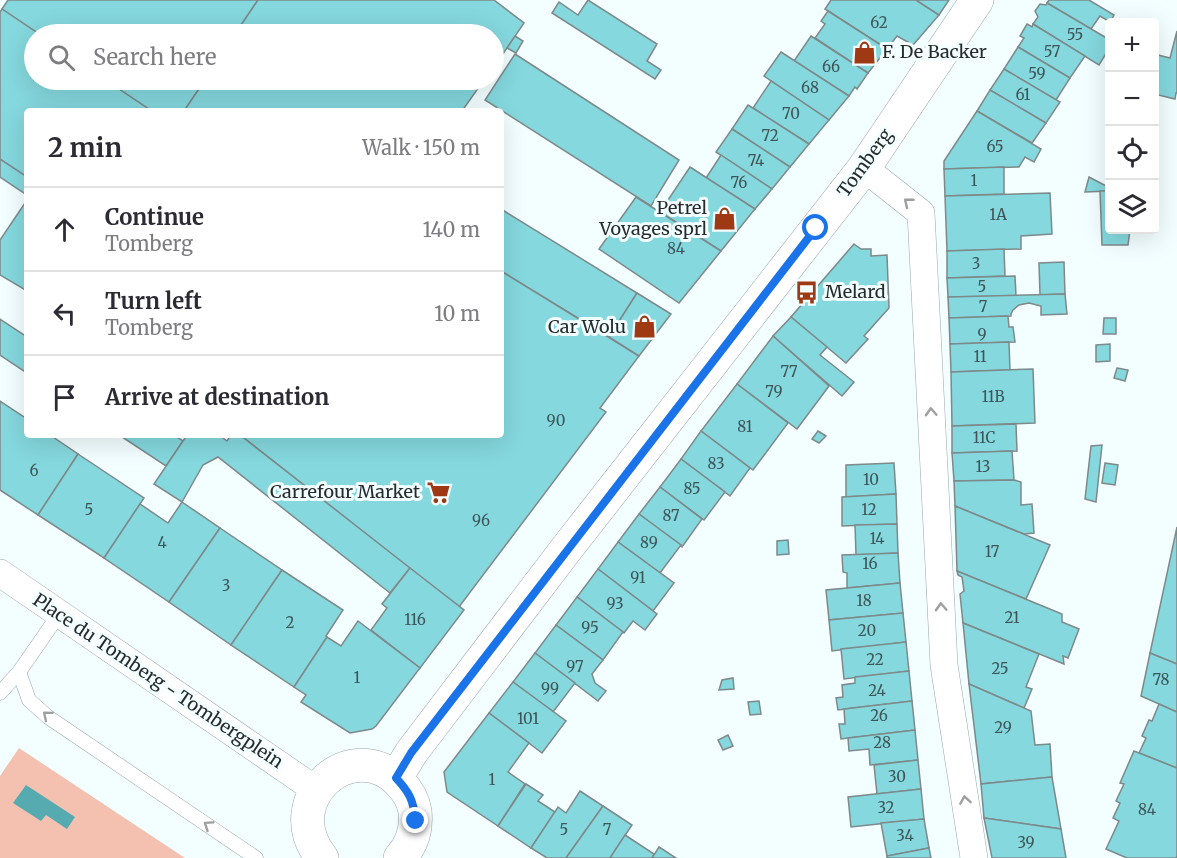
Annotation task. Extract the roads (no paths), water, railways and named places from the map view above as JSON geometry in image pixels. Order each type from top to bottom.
[{"type":"street","name":"Tomberg","points":[[396,778],[411,753],[557,561],[864,168],[977,0]]},
{"type":"street","points":[[864,168],[921,213],[944,666],[974,858]]},
{"type":"street","name":"Place du Tomberg - Tombergplein","points":[[0,573],[316,790]]},
{"type":"street","points":[[314,854],[307,818],[316,790],[326,778],[339,770],[353,766],[368,766],[383,770],[396,778],[407,790],[414,805],[416,821],[406,856]]},
{"type":"lane","points":[[0,693],[20,672],[60,613]]},
{"type":"lane","points":[[20,672],[29,700],[48,717],[256,858]]},
{"type":"water","points":[[26,785],[75,817],[67,829],[46,815],[41,821],[13,803]]},
{"type":"place","name":"F. De Backer","points":[[864,52]]},
{"type":"place","name":"Petrel Voyages sprl","points":[[725,218]]},
{"type":"place","name":"Melard","points":[[807,292]]},
{"type":"place","name":"Car Wolu","points":[[644,327]]},
{"type":"place","name":"Carrefour Market","points":[[438,492]]}]
